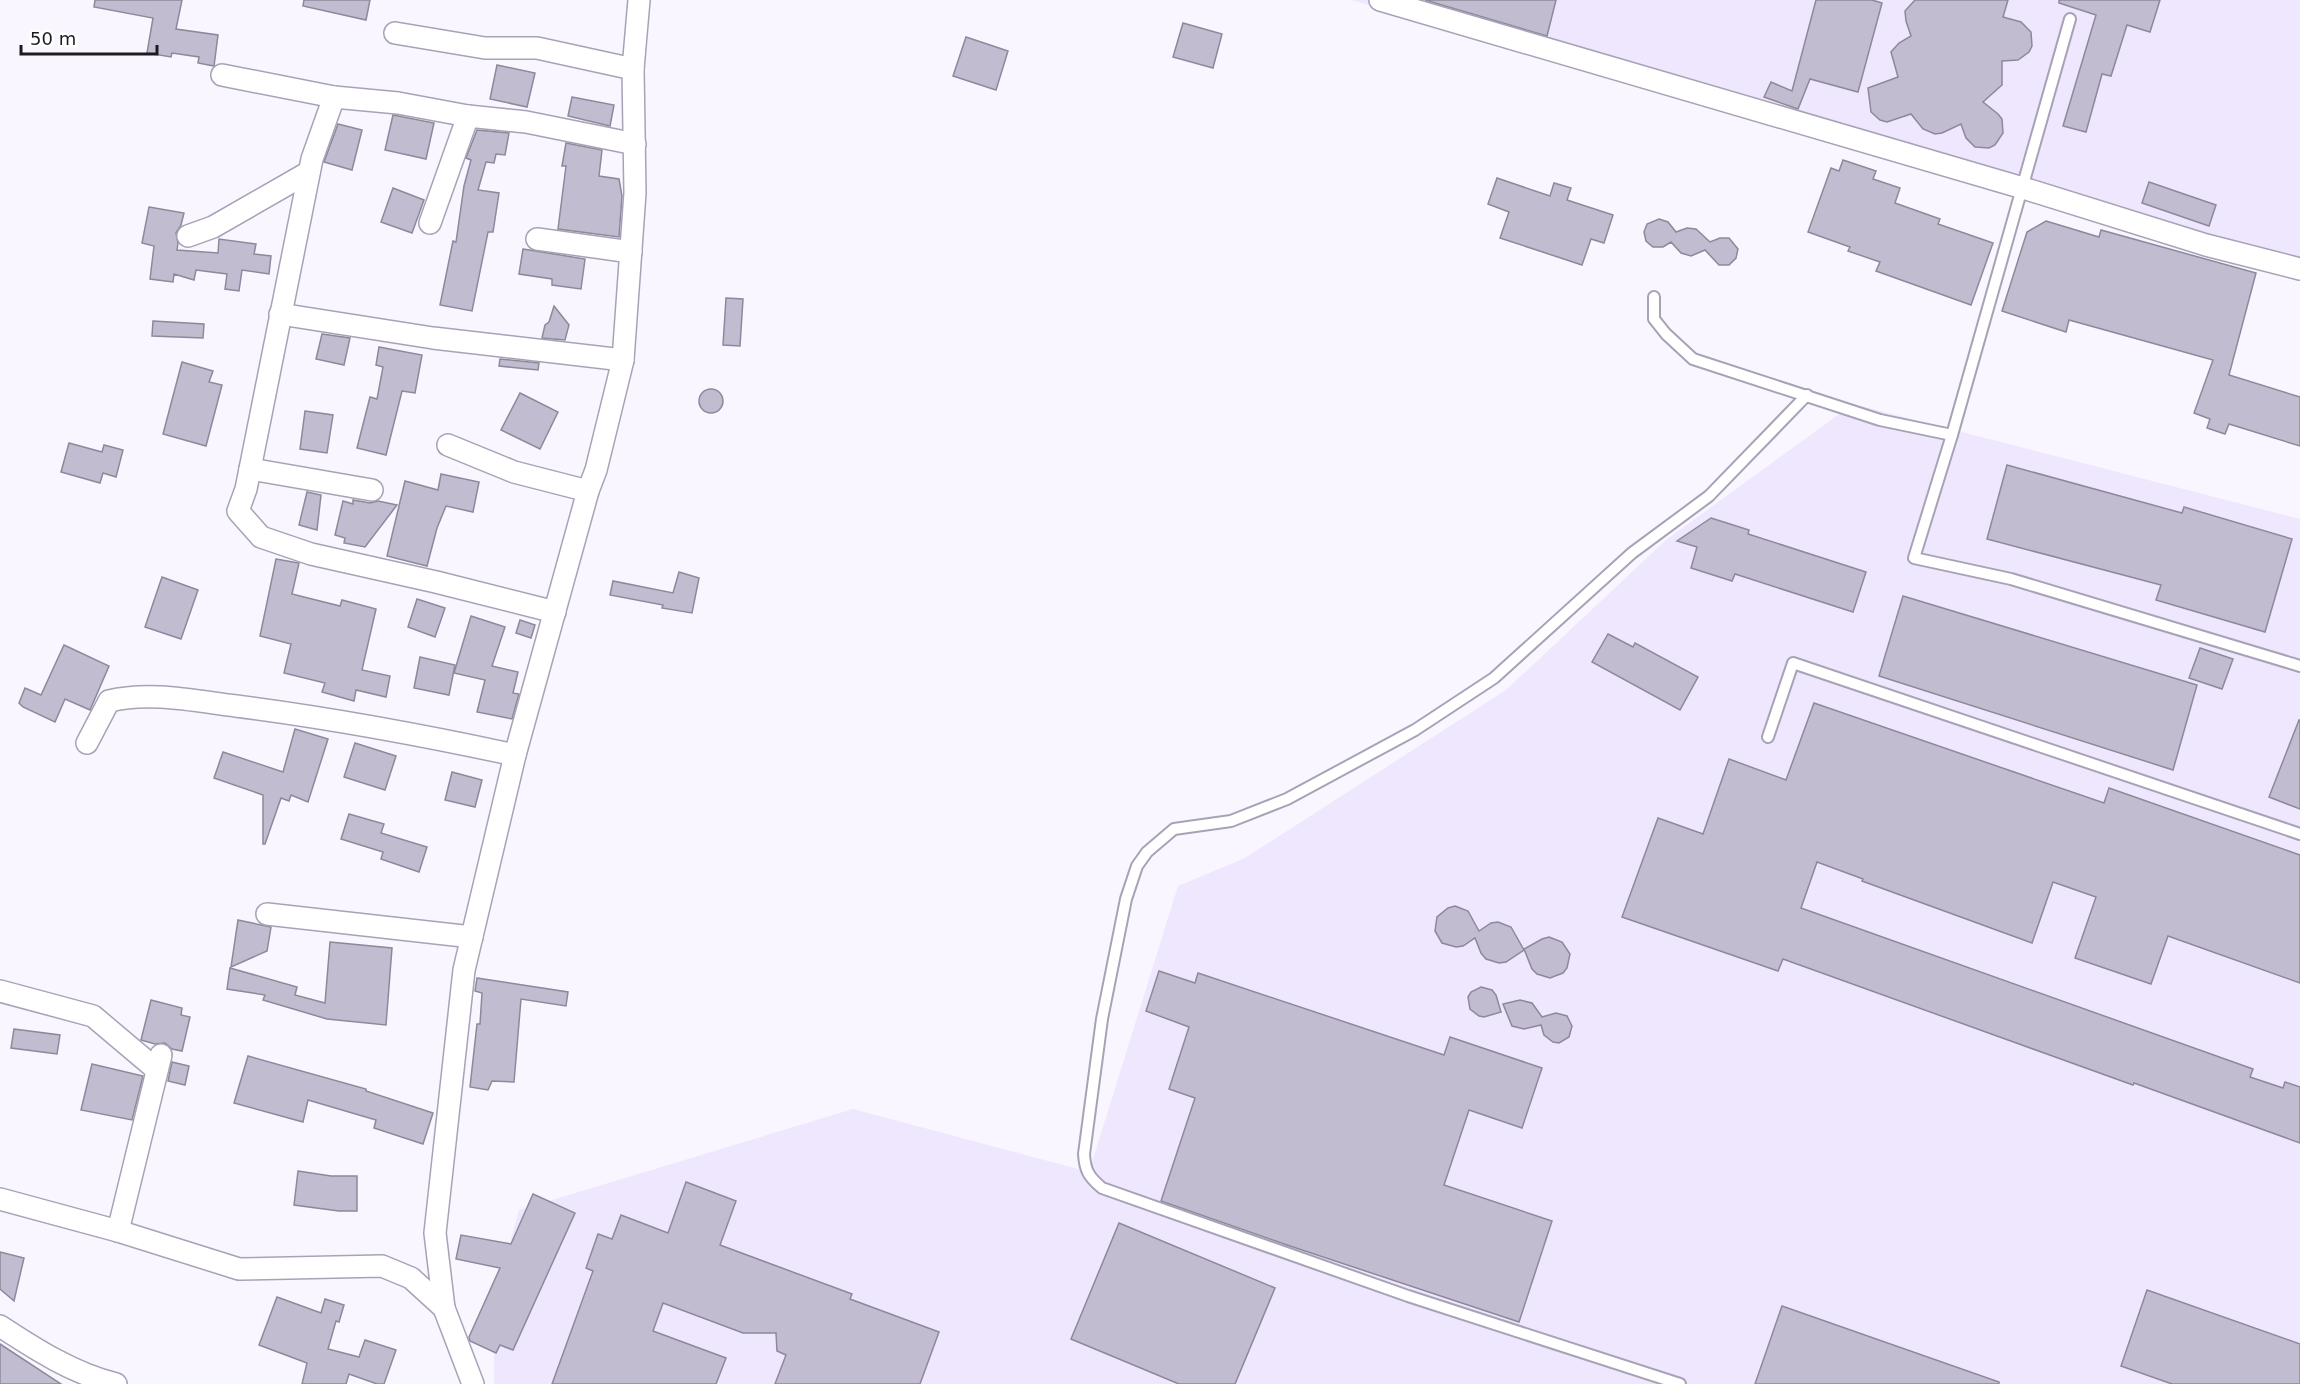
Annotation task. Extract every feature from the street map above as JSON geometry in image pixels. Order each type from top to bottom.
[{"type":"street","points":[[473,1384],[444,1308],[435,1233],[464,970],[515,754],[588,491],[596,470],[623,360],[636,144],[633,69],[639,0]]},
{"type":"street","points":[[1380,0],[2023,188],[2206,245],[2300,269]]},
{"type":"street","points":[[395,33],[485,48],[537,48],[633,69]]},
{"type":"street","points":[[222,75],[334,97],[398,103],[468,116],[526,122],[636,144]]},
{"type":"street","points":[[334,97],[309,172],[250,469],[238,511],[261,537],[311,554],[555,612]]},
{"type":"street","points":[[430,223],[468,116]]},
{"type":"street","points":[[188,236],[213,227],[309,172]]},
{"type":"street","points":[[537,239],[631,252]]},
{"type":"street","points":[[280,314],[433,338],[623,360]]},
{"type":"street","points":[[448,445],[514,472],[588,491]]},
{"type":"street","points":[[250,469],[372,490]]},
{"type":"street","points":[[87,743],[109,700],[131,696],[191,700],[267,710],[403,731],[515,754]]},
{"type":"street","points":[[267,914],[472,937]]},
{"type":"street","points":[[0,991],[93,1016],[159,1062],[118,1231]]},
{"type":"street","points":[[0,1199],[118,1231],[239,1269],[382,1266],[411,1278],[444,1308]]},
{"type":"street","points":[[0,1326],[33,1348],[102,1381],[116,1384]]},
{"type":"lane","points":[[2070,19],[1952,435],[1914,558],[2011,579],[2300,666]]},
{"type":"lane","points":[[1654,297],[1654,319],[1666,334],[1693,359],[1880,420],[1952,435]]},
{"type":"lane","points":[[1680,1384],[1408,1296],[1102,1188],[1090,1178],[1085,1168],[1084,1154],[1102,1019],[1126,899],[1137,866],[1147,852],[1174,829],[1231,821],[1287,799],[1415,730],[1494,678],[1632,553],[1709,496],[1807,396]]},
{"type":"lane","points":[[1768,737],[1793,663],[2300,834]]},
{"type":"shaded area","points":[[1351,0],[2300,0],[2300,262],[2196,234]]},
{"type":"shaded area","points":[[1853,404],[2300,519],[2300,1384],[494,1384],[494,1301],[519,1210],[853,1109],[1089,1172],[1178,886],[1245,858],[1506,690],[1666,540]]},
{"type":"building","points":[[95,0],[182,0],[176,29],[218,35],[214,66],[198,63],[199,57],[172,53],[171,57],[147,53],[153,18],[94,7]]},
{"type":"building","points":[[304,0],[370,0],[366,20],[303,6]]},
{"type":"building","points":[[1425,0],[1556,0],[1547,36]]},
{"type":"building","points":[[1816,0],[1872,0],[1882,3],[1858,92],[1810,79],[1798,109],[1764,97],[1771,82],[1792,91]]},
{"type":"building","points":[[1915,0],[2008,0],[2003,17],[2021,22],[2031,32],[2032,46],[2029,52],[2018,60],[2002,61],[2002,85],[1983,102],[2002,119],[2003,133],[1995,145],[1989,148],[1975,147],[1966,138],[1961,124],[1935,134],[1923,129],[1911,114],[1887,122],[1880,120],[1871,112],[1868,88],[1898,77],[1891,52],[1899,43],[1911,36],[1905,11]]},
{"type":"building","points":[[2059,0],[2160,0],[2150,32],[2127,25],[2111,76],[2102,74],[2086,132],[2063,126],[2096,15],[2059,3]]},
{"type":"building","points":[[1183,23],[1222,34],[1213,68],[1173,57]]},
{"type":"building","points":[[966,37],[1008,51],[996,90],[953,76]]},
{"type":"building","points":[[497,65],[535,73],[527,107],[490,99]]},
{"type":"building","points":[[572,97],[614,105],[610,126],[568,116]]},
{"type":"building","points":[[393,115],[434,123],[426,159],[385,150]]},
{"type":"building","points":[[338,124],[362,130],[352,170],[324,162]]},
{"type":"building","points":[[477,130],[509,133],[505,155],[496,154],[494,163],[486,162],[478,190],[499,193],[493,232],[488,232],[472,311],[440,305],[453,241],[456,242],[464,186],[471,160],[466,158]]},
{"type":"building","points":[[566,143],[602,150],[599,176],[619,179],[622,196],[619,237],[558,229],[566,166],[562,166]]},
{"type":"building","points":[[1843,160],[1876,171],[1873,179],[1900,188],[1895,203],[1940,219],[1938,224],[1993,243],[1971,305],[1876,271],[1880,262],[1848,251],[1850,247],[1808,232],[1831,168],[1839,171]]},
{"type":"building","points":[[1497,178],[1550,196],[1554,183],[1571,188],[1567,200],[1613,215],[1604,243],[1591,239],[1582,265],[1500,238],[1509,212],[1488,204]]},
{"type":"building","points":[[2149,182],[2216,205],[2209,226],[2142,203]]},
{"type":"building","points":[[393,188],[424,200],[412,233],[381,222]]},
{"type":"building","points":[[149,207],[184,213],[176,233],[177,250],[218,253],[219,239],[256,244],[254,254],[271,256],[269,274],[242,270],[239,291],[225,289],[227,274],[196,270],[194,280],[174,274],[173,282],[150,279],[154,246],[142,243]]},
{"type":"building","points":[[1659,219],[1668,222],[1676,232],[1687,228],[1696,229],[1710,242],[1720,238],[1729,238],[1738,249],[1736,258],[1729,265],[1719,265],[1705,250],[1691,256],[1681,253],[1671,242],[1663,247],[1653,247],[1646,241],[1644,232],[1647,224]]},
{"type":"building","points":[[2046,221],[2099,237],[2101,230],[2256,273],[2229,375],[2300,397],[2300,446],[2229,424],[2225,434],[2207,428],[2210,419],[2194,413],[2213,360],[2069,320],[2066,332],[2002,311],[2027,232]]},
{"type":"building","points":[[523,249],[585,259],[581,289],[552,285],[552,279],[519,274]]},
{"type":"building","points":[[726,298],[743,299],[740,346],[723,345]]},
{"type":"building","points":[[554,306],[569,325],[565,340],[542,338]]},
{"type":"building","points":[[153,321],[204,324],[203,338],[152,336]]},
{"type":"building","points":[[322,334],[350,338],[344,365],[316,359]]},
{"type":"building","points":[[379,347],[422,355],[415,393],[402,391],[386,455],[357,448],[370,397],[377,399],[383,367],[376,365]]},
{"type":"building","points":[[500,359],[539,363],[538,370],[499,366]]},
{"type":"building","points":[[182,362],[213,371],[209,382],[222,385],[206,446],[163,434]]},
{"type":"building","points":[[711,389],[720,392],[723,401],[720,410],[711,413],[702,410],[699,401],[702,392]]},
{"type":"building","points":[[520,393],[558,412],[540,449],[501,430]]},
{"type":"building","points":[[305,411],[333,415],[327,453],[300,449]]},
{"type":"building","points":[[69,443],[102,452],[104,445],[123,450],[116,477],[103,473],[100,483],[61,472]]},
{"type":"building","points":[[2007,465],[2182,513],[2184,507],[2292,539],[2265,632],[2156,600],[2161,585],[1987,539]]},
{"type":"building","points":[[441,474],[479,482],[473,512],[446,506],[437,528],[427,566],[387,556],[405,481],[438,490]]},
{"type":"building","points":[[307,492],[321,495],[317,530],[299,525]]},
{"type":"building","points":[[353,500],[370,503],[378,501],[397,505],[365,547],[344,543],[345,538],[335,535],[343,501],[353,504]]},
{"type":"building","points":[[1711,518],[1749,530],[1748,534],[1866,572],[1853,612],[1735,574],[1732,581],[1691,568],[1697,547],[1677,541]]},
{"type":"building","points":[[276,559],[299,563],[292,594],[340,606],[342,600],[376,609],[362,670],[390,676],[386,697],[356,690],[354,701],[322,692],[325,683],[284,673],[291,644],[260,636]]},
{"type":"building","points":[[679,572],[699,578],[692,613],[610,595],[613,581],[673,593]]},
{"type":"building","points":[[162,577],[198,590],[181,639],[145,627]]},
{"type":"building","points":[[1903,596],[2197,685],[2173,770],[1879,676]]},
{"type":"building","points":[[417,599],[445,608],[435,637],[408,627]]},
{"type":"building","points":[[471,616],[505,627],[492,666],[518,672],[513,693],[519,694],[512,719],[477,712],[485,680],[454,673]]},
{"type":"building","points":[[520,620],[535,625],[531,638],[516,633]]},
{"type":"building","points":[[1608,634],[1633,647],[1635,643],[1698,677],[1680,710],[1592,662]]},
{"type":"building","points":[[64,645],[109,666],[90,710],[65,699],[55,722],[19,703],[25,688],[41,695]]},
{"type":"building","points":[[2200,648],[2233,659],[2222,689],[2189,678]]},
{"type":"building","points":[[420,657],[455,665],[449,695],[414,688]]},
{"type":"building","points":[[1814,703],[2104,803],[2109,788],[2300,855],[2300,983],[2168,936],[2151,984],[2075,958],[2096,897],[2053,882],[2032,943],[1862,881],[1863,879],[1817,862],[1801,908],[2253,1069],[2250,1077],[2283,1088],[2285,1082],[2300,1087],[2300,1143],[1783,959],[1778,971],[1622,917],[1658,818],[1703,834],[1729,759],[1786,780]]},
{"type":"building","points":[[2300,720],[2300,809],[2269,797]]},
{"type":"building","points":[[295,729],[328,739],[308,802],[291,795],[289,801],[281,798],[265,844],[263,844],[263,795],[214,778],[223,752],[283,772]]},
{"type":"building","points":[[355,743],[396,756],[385,790],[344,777]]},
{"type":"building","points":[[452,772],[482,780],[475,807],[445,800]]},
{"type":"building","points":[[349,814],[384,824],[381,833],[427,847],[419,872],[381,859],[383,852],[341,839]]},
{"type":"building","points":[[1455,906],[1468,911],[1479,931],[1491,923],[1498,922],[1511,927],[1524,950],[1506,962],[1499,963],[1486,959],[1475,938],[1463,946],[1456,947],[1442,943],[1435,931],[1437,917],[1448,908]]},
{"type":"building","points":[[238,920],[271,927],[267,951],[231,967]]},
{"type":"building","points":[[1549,937],[1562,942],[1570,954],[1567,968],[1563,973],[1550,978],[1537,974],[1532,969],[1524,949]]},
{"type":"building","points":[[330,942],[392,948],[386,1025],[327,1019],[263,1000],[265,995],[227,989],[230,968],[297,987],[295,995],[325,1003]]},
{"type":"building","points":[[1159,971],[1195,983],[1198,973],[1444,1055],[1450,1037],[1542,1068],[1522,1128],[1469,1110],[1444,1185],[1552,1221],[1519,1322],[1161,1201],[1195,1098],[1169,1089],[1189,1027],[1146,1011]]},
{"type":"building","points":[[477,978],[568,992],[566,1006],[521,999],[514,1082],[492,1081],[488,1090],[470,1087],[477,1024],[480,1024],[482,993],[475,991]]},
{"type":"building","points":[[1481,987],[1492,990],[1496,995],[1501,1012],[1484,1017],[1470,1009],[1468,997],[1471,992]]},
{"type":"building","points":[[151,1000],[182,1008],[181,1015],[190,1017],[182,1051],[172,1049],[165,1043],[155,1044],[141,1040]]},
{"type":"building","points":[[1520,1000],[1532,1003],[1542,1017],[1556,1013],[1567,1016],[1572,1026],[1569,1037],[1559,1043],[1553,1042],[1544,1035],[1541,1025],[1524,1029],[1512,1026],[1503,1004]]},
{"type":"building","points":[[14,1029],[60,1035],[57,1054],[11,1048]]},
{"type":"building","points":[[248,1056],[366,1089],[366,1091],[433,1113],[423,1144],[374,1128],[376,1120],[308,1100],[303,1122],[234,1103]]},
{"type":"building","points":[[172,1062],[189,1066],[185,1085],[168,1081]]},
{"type":"building","points":[[92,1064],[143,1076],[132,1120],[81,1110]]},
{"type":"building","points":[[298,1171],[331,1176],[357,1176],[357,1211],[294,1205]]},
{"type":"building","points":[[686,1182],[736,1201],[720,1245],[852,1294],[850,1299],[939,1332],[920,1384],[775,1384],[786,1355],[777,1351],[776,1333],[743,1333],[663,1303],[653,1331],[726,1358],[716,1384],[552,1384],[593,1271],[586,1268],[598,1234],[612,1239],[621,1215],[668,1233]]},
{"type":"building","points":[[533,1194],[575,1213],[513,1350],[500,1345],[496,1353],[470,1341],[469,1337],[500,1268],[456,1259],[461,1235],[511,1244]]},
{"type":"building","points":[[1119,1223],[1275,1288],[1235,1384],[1179,1384],[1071,1339]]},
{"type":"building","points":[[0,1252],[24,1258],[14,1301],[0,1289]]},
{"type":"building","points":[[2147,1290],[2300,1344],[2300,1384],[2172,1384],[2121,1366]]},
{"type":"building","points":[[277,1297],[321,1313],[325,1299],[344,1305],[339,1322],[336,1321],[328,1349],[359,1357],[365,1340],[396,1350],[384,1384],[377,1384],[349,1374],[346,1384],[302,1384],[307,1363],[259,1345]]},
{"type":"building","points":[[1782,1306],[1999,1382],[1999,1384],[1755,1384]]},
{"type":"building","points":[[0,1344],[61,1384],[0,1384]]}]
